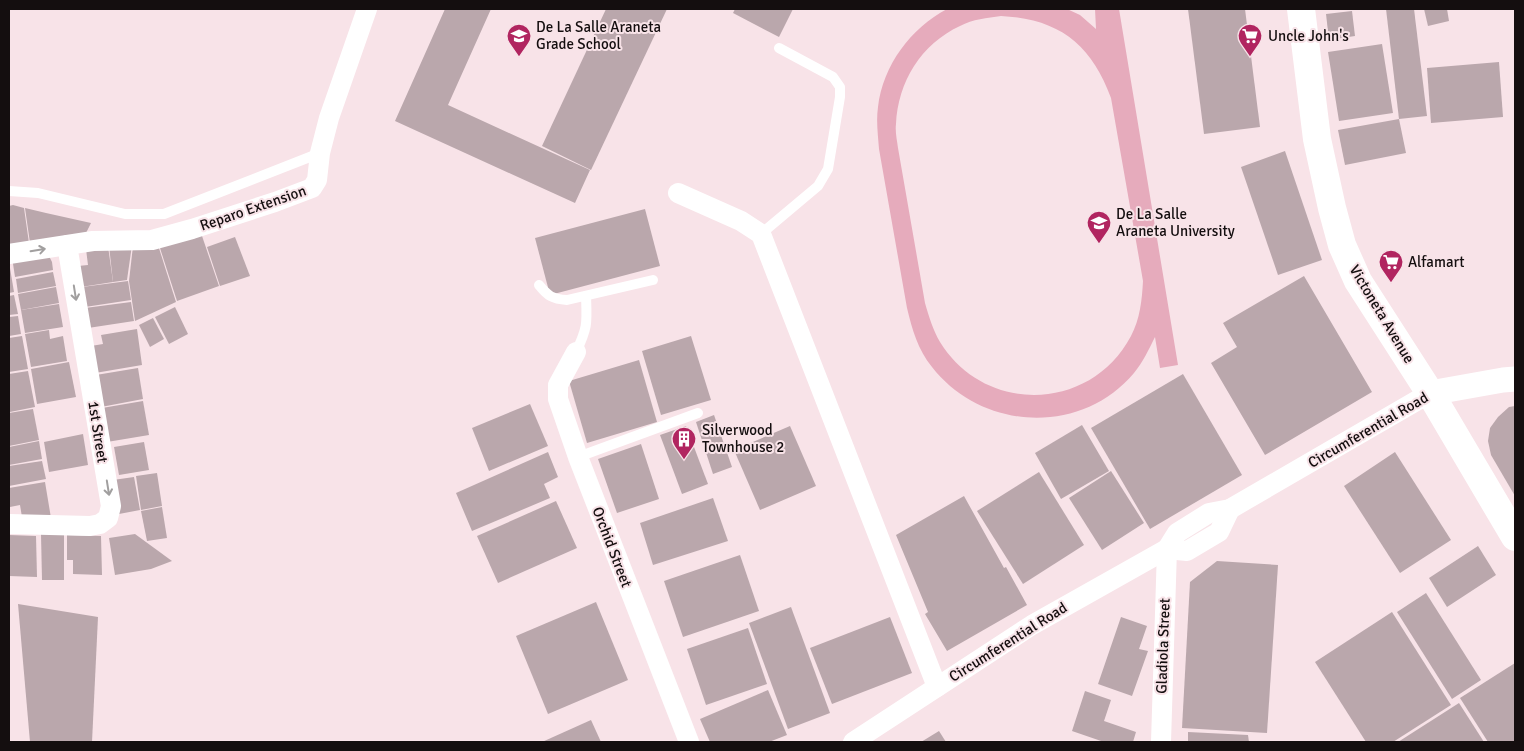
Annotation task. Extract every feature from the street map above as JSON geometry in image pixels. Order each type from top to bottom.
[{"type":"main road","name":"Victoneta Avenue","points":[[1301,9],[1318,139],[1332,208],[1342,245],[1358,281],[1430,393],[1515,537]]},
{"type":"street","name":"Reparo Extension","points":[[9,254],[93,241],[152,240],[192,230],[312,188],[317,180],[320,154],[329,118],[367,9]]},
{"type":"street","points":[[678,193],[741,221],[761,234],[937,687]]},
{"type":"street","name":"1st Street","points":[[9,524],[90,526],[100,524],[108,518],[111,506],[67,245]]},
{"type":"street","name":"Orchid Street","points":[[576,352],[558,385],[558,399],[578,457],[689,742]]},
{"type":"street","name":"Circumferential Road","points":[[852,742],[1032,625],[1167,549],[1187,551],[1219,532],[1230,509],[1430,393],[1515,379]]},
{"type":"street","name":"Gladiola Street","points":[[1161,742],[1167,549]]},
{"type":"lane","points":[[761,234],[800,203],[818,186],[823,178],[828,169],[840,97],[840,87],[833,76],[780,48]]},
{"type":"lane","points":[[9,191],[38,193],[124,214],[164,214],[320,154]]},
{"type":"lane","points":[[539,285],[547,294],[556,299],[567,300],[653,280]]},
{"type":"lane","points":[[576,352],[585,332],[587,322],[586,296]]},
{"type":"lane","points":[[578,457],[698,413]]},
{"type":"shaded area","points":[[947,9],[1067,9],[1080,15],[1096,29],[1095,9],[1119,9],[1178,365],[1160,368],[1155,337],[1134,373],[1112,393],[1087,408],[1060,416],[1032,418],[1004,414],[977,404],[953,388],[927,360],[916,339],[907,308],[879,149],[877,118],[881,92],[893,63],[911,37],[934,17]],"holes":[[[1001,16],[1040,22],[1070,38],[1083,49],[1103,79],[1111,98],[1143,281],[1137,323],[1131,336],[1113,361],[1091,379],[1065,391],[1037,395],[1010,392],[983,383],[959,366],[940,342],[931,323],[925,303],[896,130],[901,94],[907,79],[914,66],[934,43],[960,26],[975,20]]]},
{"type":"building","points":[[445,9],[491,9],[448,105],[590,170],[575,203],[395,121]]},
{"type":"building","points":[[606,9],[667,9],[591,170],[542,146]]},
{"type":"building","points":[[735,9],[793,9],[779,37],[733,13]]},
{"type":"building","points":[[1188,9],[1245,9],[1260,127],[1204,134]]},
{"type":"building","points":[[1386,9],[1414,9],[1427,116],[1399,119]]},
{"type":"building","points":[[1424,9],[1447,9],[1449,21],[1428,26]]},
{"type":"building","points":[[1352,11],[1355,36],[1329,40],[1326,14]]},
{"type":"building","points":[[1382,44],[1393,113],[1339,121],[1328,52]]},
{"type":"building","points":[[1499,62],[1503,117],[1431,123],[1427,68]]},
{"type":"building","points":[[1399,119],[1406,153],[1345,165],[1338,130]]},
{"type":"building","points":[[1285,151],[1322,260],[1278,275],[1241,167]]},
{"type":"building","points":[[13,205],[24,208],[29,243],[9,246],[9,206]]},
{"type":"building","points":[[25,208],[91,223],[85,235],[30,243]]},
{"type":"building","points":[[645,209],[660,266],[550,295],[535,238]]},
{"type":"building","points":[[201,233],[219,286],[177,301],[159,245]]},
{"type":"building","points":[[235,237],[250,276],[220,286],[207,247]]},
{"type":"building","points":[[132,245],[127,280],[113,282],[109,246]]},
{"type":"building","points":[[158,245],[176,302],[135,321],[129,281],[133,246]]},
{"type":"building","points":[[108,246],[113,282],[81,287],[78,266],[88,265],[86,249]]},
{"type":"building","points":[[49,256],[53,270],[15,277],[12,257]]},
{"type":"building","points":[[9,269],[14,292],[9,293]]},
{"type":"building","points":[[53,272],[56,286],[18,293],[16,279]]},
{"type":"building","points":[[1304,276],[1372,392],[1265,455],[1211,363],[1237,347],[1223,323]]},
{"type":"building","points":[[128,281],[131,300],[85,307],[82,287]]},
{"type":"building","points":[[56,287],[59,303],[21,310],[18,294]]},
{"type":"building","points":[[14,295],[18,314],[9,315],[9,296]]},
{"type":"building","points":[[131,302],[134,321],[88,328],[85,308]]},
{"type":"building","points":[[59,304],[63,327],[25,333],[21,310]]},
{"type":"building","points":[[175,307],[188,334],[169,344],[155,317]]},
{"type":"building","points":[[18,316],[21,334],[9,336],[9,317]]},
{"type":"building","points":[[153,318],[164,339],[150,347],[139,325]]},
{"type":"building","points":[[137,329],[142,365],[95,373],[91,346],[103,344],[101,335]]},
{"type":"building","points":[[49,330],[50,339],[63,336],[67,361],[31,367],[25,334]]},
{"type":"building","points":[[22,336],[28,369],[9,372],[9,338]]},
{"type":"building","points":[[691,336],[711,400],[661,415],[642,351]]},
{"type":"building","points":[[639,360],[657,422],[587,443],[569,381]]},
{"type":"building","points":[[69,362],[76,397],[37,404],[31,369]]},
{"type":"building","points":[[138,368],[143,399],[101,407],[96,375]]},
{"type":"building","points":[[28,371],[35,407],[10,412],[9,374]]},
{"type":"building","points":[[1183,374],[1242,475],[1150,529],[1091,428]]},
{"type":"building","points":[[143,401],[149,435],[107,442],[102,408]]},
{"type":"building","points":[[530,404],[548,446],[489,471],[472,428]]},
{"type":"building","points":[[1515,406],[1515,496],[1491,455],[1488,441],[1490,428],[1498,417],[1509,407]]},
{"type":"building","points":[[33,409],[39,440],[9,446],[9,413]]},
{"type":"building","points":[[714,415],[732,467],[713,474],[696,422]]},
{"type":"building","points":[[1082,425],[1109,471],[1061,499],[1035,453]]},
{"type":"building","name":"Silverwood Townhouse 2","points":[[686,426],[708,484],[682,494],[660,435]]},
{"type":"building","points":[[790,426],[816,486],[760,510],[734,450]]},
{"type":"building","points":[[83,434],[88,465],[49,472],[44,442]]},
{"type":"building","points":[[39,441],[42,459],[9,465],[9,447]]},
{"type":"building","points":[[144,442],[149,470],[119,475],[114,447]]},
{"type":"building","points":[[641,444],[659,499],[617,513],[598,459]]},
{"type":"building","points":[[548,452],[558,477],[544,484],[550,498],[472,531],[456,493]]},
{"type":"building","points":[[1395,452],[1451,540],[1400,573],[1344,486]]},
{"type":"building","points":[[42,461],[46,479],[9,486],[9,466]]},
{"type":"building","points":[[1111,471],[1144,523],[1102,550],[1069,498]]},
{"type":"building","points":[[1039,472],[1084,545],[1023,584],[977,511]]},
{"type":"building","points":[[157,473],[162,506],[141,510],[136,476]]},
{"type":"building","points":[[134,477],[140,510],[119,514],[113,480]]},
{"type":"building","points":[[45,482],[51,518],[22,517],[20,505],[10,507],[9,488]]},
{"type":"building","points":[[964,496],[1027,605],[947,651],[925,614],[928,612],[896,535]]},
{"type":"building","points":[[713,498],[728,541],[653,565],[640,523]]},
{"type":"building","points":[[556,501],[577,548],[498,583],[477,536]]},
{"type":"building","points":[[162,507],[167,538],[147,541],[141,511]]},
{"type":"building","points":[[41,534],[64,534],[64,580],[42,580]]},
{"type":"building","points":[[135,534],[172,561],[151,569],[115,575],[109,538]]},
{"type":"building","points":[[9,535],[36,536],[37,577],[9,576]]},
{"type":"building","points":[[67,535],[101,536],[102,575],[73,574],[73,560],[67,560]]},
{"type":"building","points":[[1478,546],[1496,575],[1447,607],[1429,578]]},
{"type":"building","points":[[740,555],[759,611],[683,637],[664,581]]},
{"type":"building","points":[[1217,561],[1278,565],[1267,733],[1182,728],[1190,582]]},
{"type":"building","points":[[1426,593],[1481,680],[1452,699],[1397,612]]},
{"type":"building","points":[[596,602],[628,680],[548,714],[516,636]]},
{"type":"building","points":[[18,604],[98,617],[92,742],[30,742]]},
{"type":"building","points":[[791,607],[830,713],[788,729],[749,623]]},
{"type":"building","points":[[1392,612],[1451,705],[1393,742],[1366,742],[1315,662]]},
{"type":"building","points":[[890,617],[912,673],[832,704],[810,648]]},
{"type":"building","points":[[1121,617],[1147,626],[1139,649],[1148,651],[1132,696],[1098,684]]},
{"type":"building","points":[[748,628],[767,684],[706,705],[687,649]]},
{"type":"building","points":[[1515,663],[1515,742],[1488,742],[1460,698]]},
{"type":"building","points":[[768,690],[787,735],[769,742],[710,742],[700,719]]},
{"type":"building","points":[[1085,691],[1111,700],[1104,721],[1136,732],[1133,742],[1104,742],[1072,731]]},
{"type":"building","points":[[1459,703],[1484,742],[1398,742]]},
{"type":"building","points":[[591,720],[601,742],[542,742]]},
{"type":"building","points":[[939,731],[946,742],[921,742]]},
{"type":"building","points":[[1188,732],[1248,735],[1249,742],[1188,742]]},
{"type":"place","name":"De La Salle Araneta Grade School","points":[[519,57]]},
{"type":"place","name":"Uncle John's","points":[[1250,57]]},
{"type":"place","name":"De La Salle Araneta University","points":[[1099,244]]},
{"type":"place","name":"Alfamart","points":[[1391,283]]},
{"type":"place","name":"Silverwood Townhouse 2","points":[[684,460]]}]
